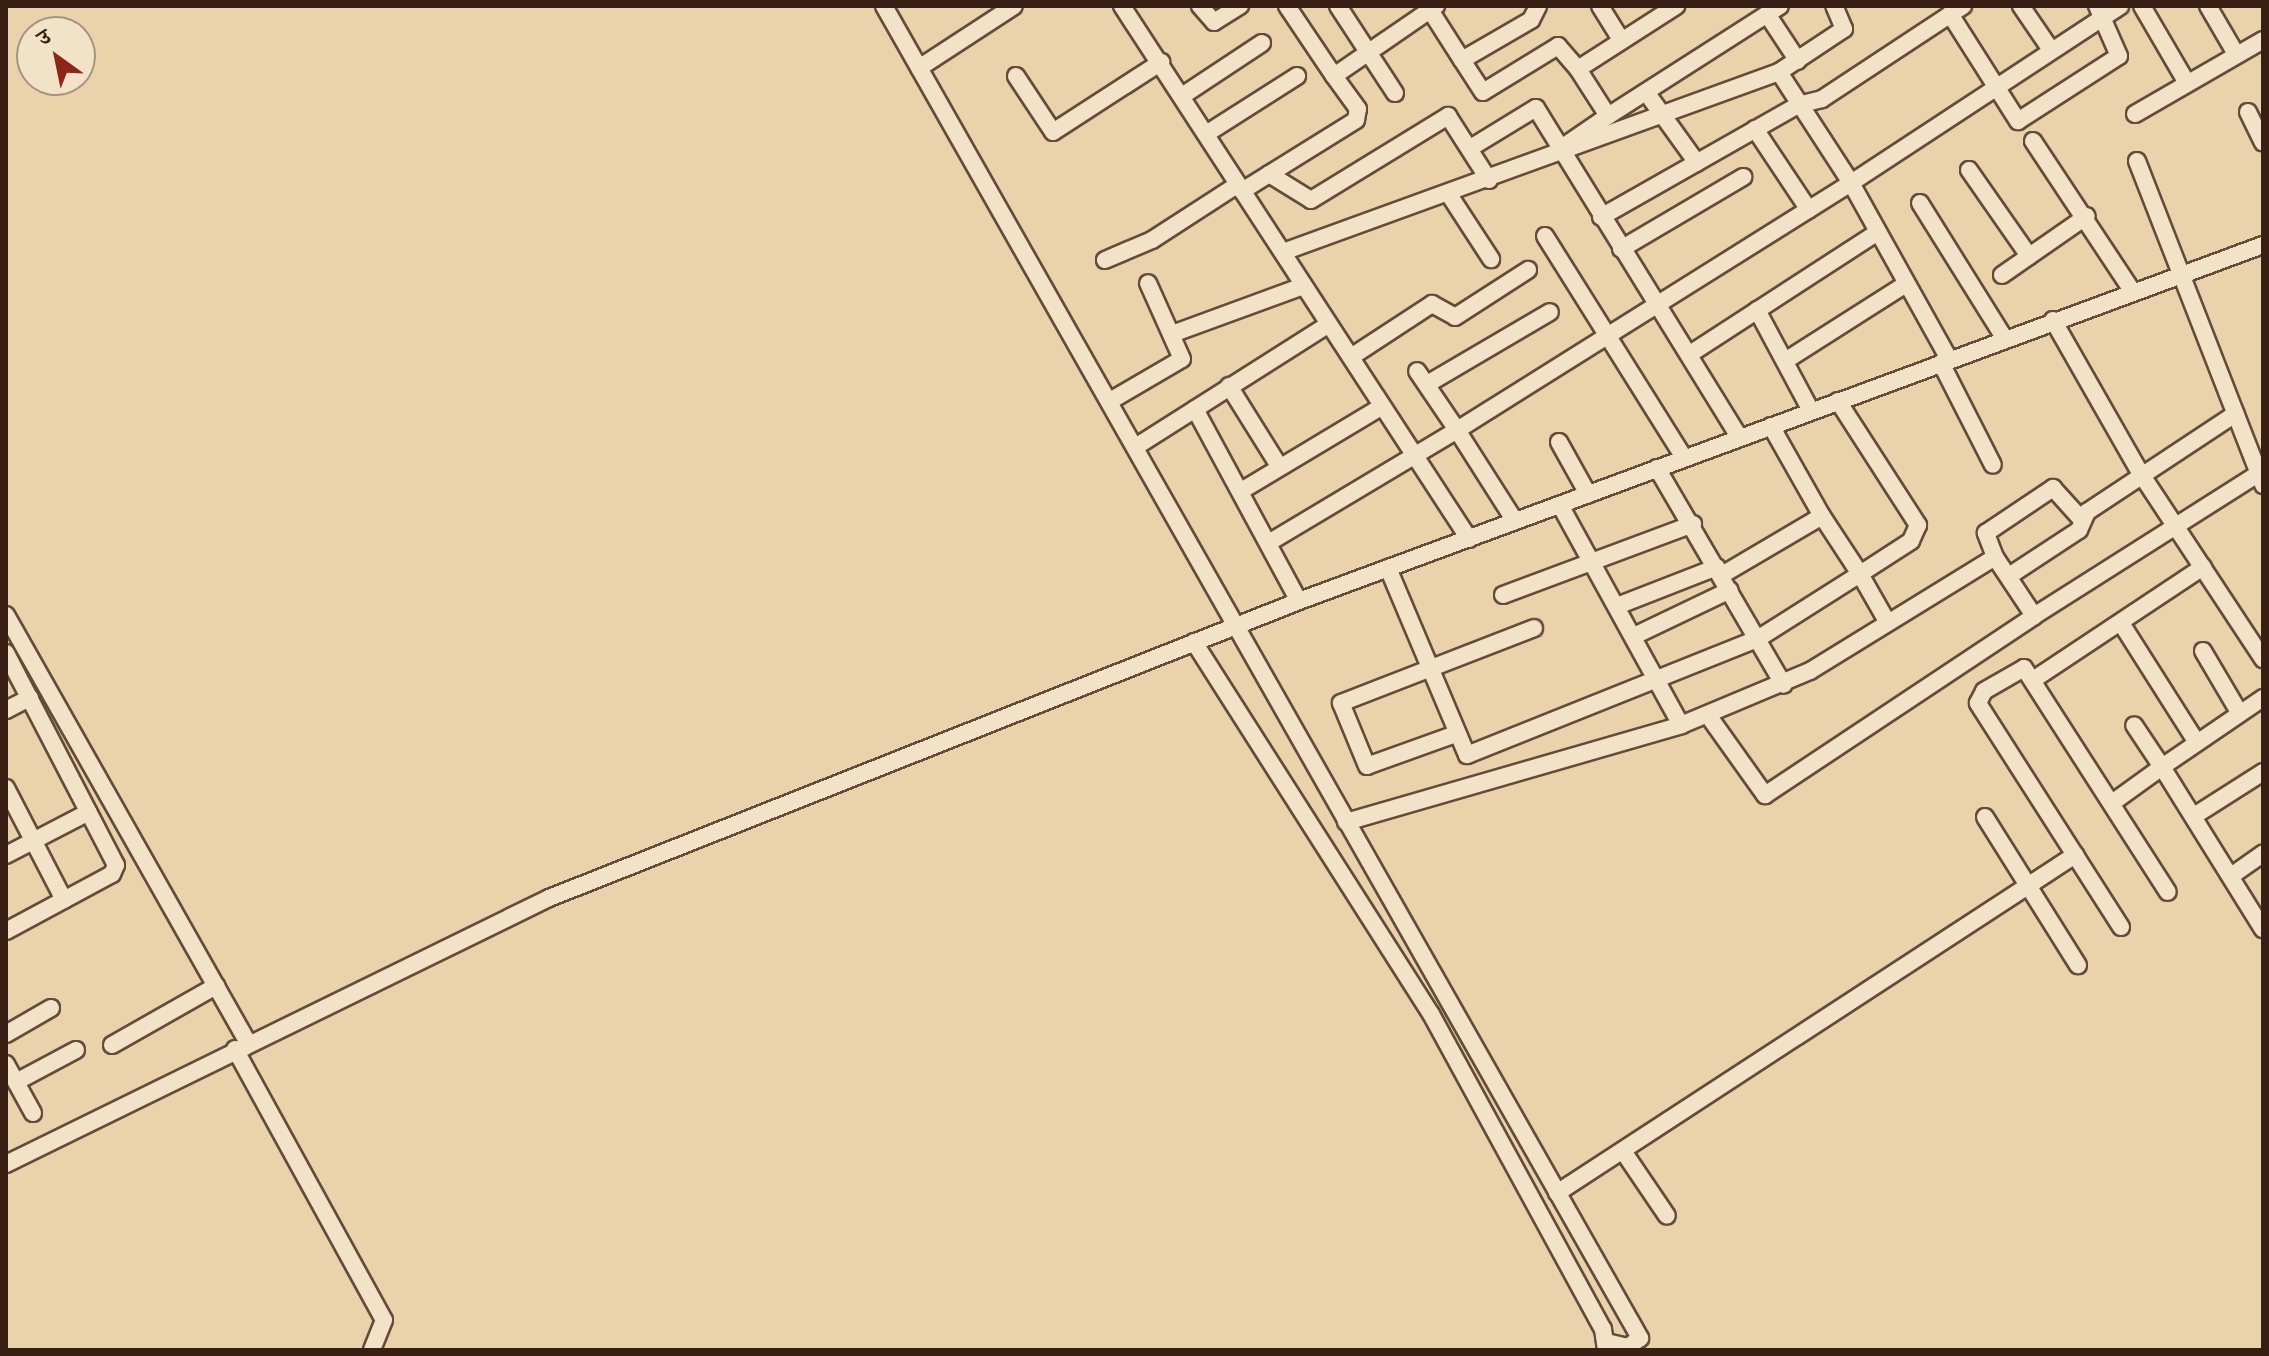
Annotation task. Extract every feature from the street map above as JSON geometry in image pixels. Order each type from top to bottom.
[{"type":"street","points":[[884,6],[1137,446],[1346,822],[1640,1338],[1628,1347],[1606,1346],[1388,940],[1194,642]]},
{"type":"street","points":[[919,68],[1014,6]]},
{"type":"street","points":[[1122,6],[1351,357],[1413,459],[1469,539]]},
{"type":"street","points":[[1200,6],[1214,22],[1240,6]]},
{"type":"street","points":[[1105,260],[1152,240],[1239,188],[1269,174],[1359,117],[1287,6]]},
{"type":"street","points":[[1338,6],[1395,93]]},
{"type":"street","points":[[1462,60],[1531,20],[1538,6]]},
{"type":"street","points":[[1600,6],[1621,40]]},
{"type":"street","points":[[1283,252],[1489,180],[1779,72],[1844,29],[1834,6]]},
{"type":"street","points":[[2021,6],[2051,50]]},
{"type":"street","points":[[1270,542],[1413,459],[1609,335],[1659,307],[1994,90],[2100,11],[2120,6]]},
{"type":"street","points":[[2142,6],[2187,83]]},
{"type":"street","points":[[2208,6],[2236,54]]},
{"type":"street","points":[[1578,69],[1669,8]]},
{"type":"street","points":[[1334,76],[1422,10],[1483,92],[1558,46],[1578,69],[1608,116]]},
{"type":"street","points":[[1563,150],[1608,116],[1774,10],[1798,61]]},
{"type":"street","points":[[1601,217],[1798,105],[1822,99],[1956,10],[1994,90],[2018,121],[2112,61],[2121,47],[2100,11]]},
{"type":"street","points":[[2135,114],[2263,40]]},
{"type":"street","points":[[1182,96],[1262,43]]},
{"type":"street","points":[[1016,76],[1053,132],[1161,62]]},
{"type":"street","points":[[1779,72],[1851,183],[1906,284],[1993,465]]},
{"type":"street","points":[[1206,134],[1297,76]]},
{"type":"street","points":[[1646,92],[1697,163]]},
{"type":"street","points":[[1472,147],[1536,108],[1738,435]]},
{"type":"street","points":[[2248,112],[2263,143]]},
{"type":"street","points":[[1269,174],[1311,200],[1443,115],[1453,118],[1489,180]]},
{"type":"street","points":[[1755,129],[1809,210]]},
{"type":"street","points":[[2033,141],[2087,216],[2133,292]]},
{"type":"street","points":[[1710,718],[1765,795],[2175,525],[2260,479],[2185,273],[2137,161]]},
{"type":"street","points":[[1969,170],[2029,256]]},
{"type":"street","points":[[1621,249],[1743,177]]},
{"type":"street","points":[[1448,193],[1491,259]]},
{"type":"street","points":[[1920,203],[2005,339]]},
{"type":"street","points":[[2002,275],[2087,216]]},
{"type":"street","points":[[1690,354],[1876,233]]},
{"type":"street","points":[[1545,236],[1684,458]]},
{"type":"street","points":[[6,1164],[493,921],[1299,601],[1560,505],[1738,435],[1771,426],[1810,409],[2263,245]]},
{"type":"street","points":[[1351,357],[1432,304],[1455,317],[1528,270]]},
{"type":"street","points":[[1110,401],[1180,364],[1172,334],[1148,283]]},
{"type":"street","points":[[1785,361],[1906,284]]},
{"type":"street","points":[[1172,334],[1303,286]]},
{"type":"street","points":[[1757,310],[1810,409]]},
{"type":"street","points":[[1515,521],[1423,377],[1550,312]]},
{"type":"street","points":[[2053,320],[2141,474],[2263,659]]},
{"type":"street","points":[[1137,446],[1329,324]]},
{"type":"street","points":[[1229,386],[1279,466]]},
{"type":"street","points":[[1388,568],[1453,735],[1467,755],[1759,638],[1911,541],[1918,525],[1838,401]]},
{"type":"street","points":[[1241,491],[1381,407]]},
{"type":"street","points":[[1195,409],[1270,542],[1299,601]]},
{"type":"street","points":[[2009,576],[2079,530],[2081,519],[2141,474],[2235,414]]},
{"type":"street","points":[[1771,426],[1888,623]]},
{"type":"street","points":[[1559,442],[1588,494]]},
{"type":"street","points":[[1657,468],[1693,524],[1784,685]]},
{"type":"street","points":[[2034,616],[1995,557],[1986,533],[2053,488],[2081,519]]},
{"type":"street","points":[[1560,505],[1681,725]]},
{"type":"street","points":[[1634,636],[1822,516]]},
{"type":"street","points":[[1503,595],[1693,524]]},
{"type":"street","points":[[1346,822],[1710,718],[1784,685],[1995,557]]},
{"type":"street","points":[[2033,680],[2203,567]]},
{"type":"street","points":[[1617,606],[1723,577]]},
{"type":"street","points":[[6,615],[216,986],[241,1046],[384,1320],[372,1350]]},
{"type":"street","points":[[2121,623],[2196,741]]},
{"type":"street","points":[[1453,735],[1372,766],[1363,762],[1341,703],[1534,628]]},
{"type":"street","points":[[2203,651],[2239,712]]},
{"type":"street","points":[[6,653],[116,869],[64,900],[8,926]]},
{"type":"street","points":[[2121,927],[1978,703],[2017,669],[2033,680],[2168,892]]},
{"type":"street","points":[[6,710],[30,698]]},
{"type":"street","points":[[2112,803],[2196,741],[2263,698]]},
{"type":"street","points":[[2134,725],[2260,918]]},
{"type":"street","points":[[2194,816],[2263,772]]},
{"type":"street","points":[[6,788],[64,900]]},
{"type":"street","points":[[6,855],[89,812]]},
{"type":"street","points":[[1985,817],[2078,965]]},
{"type":"street","points":[[2231,876],[2263,854]]},
{"type":"street","points":[[1557,1193],[2075,855]]},
{"type":"street","points":[[112,1045],[216,986]]},
{"type":"street","points":[[6,1034],[51,1008]]},
{"type":"street","points":[[16,1082],[76,1050]]},
{"type":"street","points":[[6,1064],[33,1113]]},
{"type":"street","points":[[1623,1151],[1667,1216]]}]
